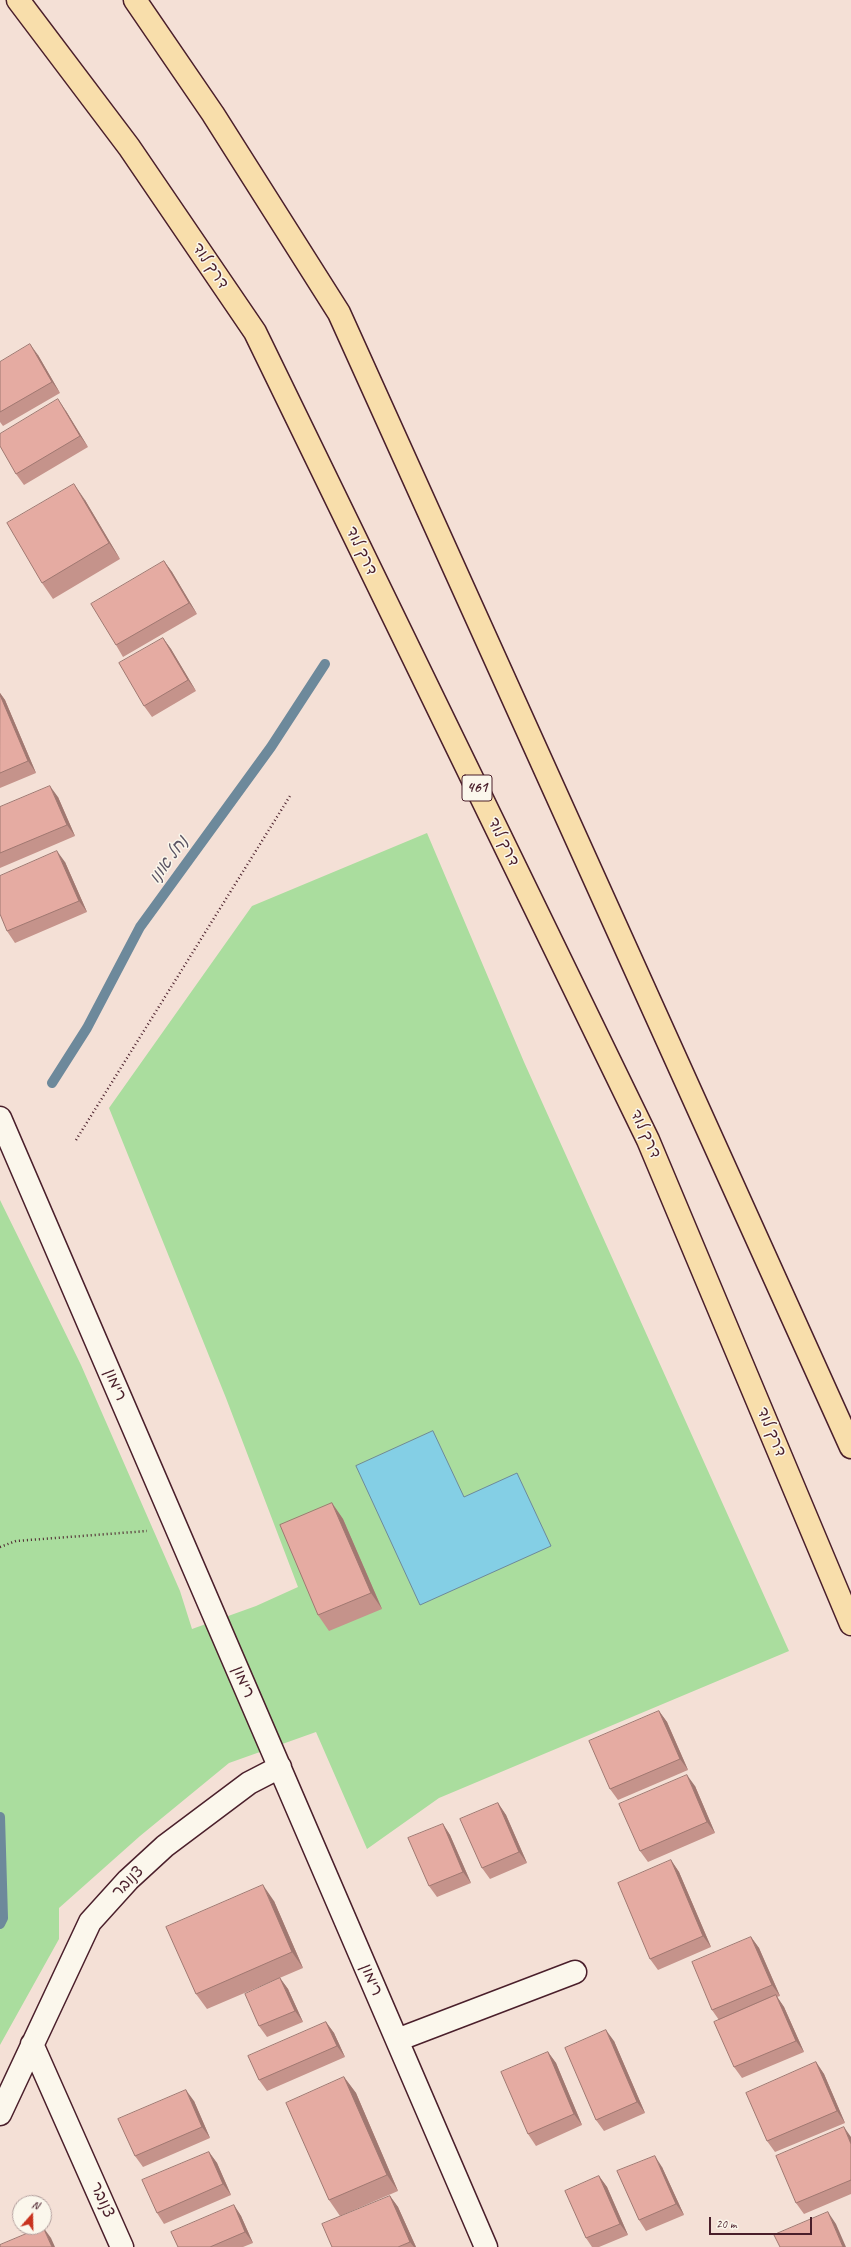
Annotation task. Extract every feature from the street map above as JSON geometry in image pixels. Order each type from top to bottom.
[{"type":"main road","name":"דרך לוד","points":[[18,0],[129,146],[254,332],[648,1140],[851,1624]]},
{"type":"main road","points":[[135,0],[213,114],[339,313],[851,1447]]},
{"type":"street","name":"רימון","points":[[0,1118],[486,2247]]},
{"type":"street","name":"צנובר","points":[[0,2114],[90,1922],[128,1880],[165,1846],[249,1783],[280,1767]]},
{"type":"street","points":[[397,2040],[575,1972]]},
{"type":"street","name":"צנובר","points":[[32,2044],[122,2247]]},
{"type":"path","points":[[76,1140],[290,796]]},
{"type":"path","points":[[0,1547],[16,1541],[144,1533],[173,1520]]},
{"type":"green space","points":[[427,833],[524,1062],[789,1651],[439,1798],[367,1849],[316,1732],[229,1763],[140,1836],[59,1908],[59,1939],[0,2045],[0,1200],[81,1365],[180,1591],[192,1629],[256,1606],[298,1587],[226,1398],[109,1108],[252,906]]},
{"type":"water","points":[[433,1431],[464,1497],[517,1473],[551,1546],[420,1605],[356,1466]]},
{"type":"building","points":[[30,344],[52,382],[0,412],[0,362]]},
{"type":"building","points":[[58,399],[80,436],[16,474],[0,446],[0,434]]},
{"type":"building","points":[[74,484],[109,543],[42,583],[7,523]]},
{"type":"building","points":[[164,561],[189,603],[116,645],[91,604]]},
{"type":"building","points":[[163,638],[188,680],[144,706],[119,663]]},
{"type":"building","points":[[0,695],[28,761],[0,773]]},
{"type":"building","points":[[50,786],[67,825],[0,853],[0,807]]},
{"type":"building","points":[[57,851],[79,901],[7,931],[0,914],[0,876]]},
{"type":"building","points":[[332,1503],[371,1593],[318,1615],[280,1525]]},
{"type":"building","points":[[659,1711],[680,1759],[610,1789],[589,1741]]},
{"type":"building","points":[[687,1775],[707,1822],[640,1851],[619,1804]]},
{"type":"building","points":[[498,1803],[519,1852],[482,1868],[460,1819]]},
{"type":"building","points":[[443,1824],[463,1872],[429,1886],[408,1838]]},
{"type":"building","points":[[671,1860],[703,1936],[650,1959],[618,1883]]},
{"type":"building","points":[[263,1885],[292,1952],[196,1994],[166,1927]]},
{"type":"building","points":[[751,1937],[772,1985],[712,2010],[692,1962]]},
{"type":"building","points":[[280,1978],[295,2011],[259,2026],[245,1994]]},
{"type":"building","points":[[776,1995],[796,2041],[734,2067],[714,2022]]},
{"type":"building","points":[[326,2022],[337,2046],[259,2080],[248,2056]]},
{"type":"building","points":[[606,2030],[637,2102],[596,2120],[565,2048]]},
{"type":"building","points":[[548,2052],[574,2114],[528,2134],[501,2072]]},
{"type":"building","points":[[816,2062],[837,2111],[767,2141],[746,2093]]},
{"type":"building","points":[[344,2077],[387,2175],[329,2200],[286,2103]]},
{"type":"building","points":[[186,2090],[202,2127],[135,2156],[118,2119]]},
{"type":"building","points":[[844,2127],[851,2144],[851,2180],[796,2203],[776,2156]]},
{"type":"building","points":[[209,2152],[223,2184],[157,2213],[142,2180]]},
{"type":"building","points":[[655,2156],[676,2204],[639,2220],[617,2171]]},
{"type":"building","points":[[599,2176],[620,2224],[586,2238],[565,2191]]},
{"type":"building","points":[[390,2196],[410,2242],[398,2247],[332,2247],[322,2224]]},
{"type":"building","points":[[234,2205],[245,2232],[210,2247],[178,2247],[171,2232]]},
{"type":"building","points":[[828,2212],[843,2247],[780,2247],[774,2235]]},
{"type":"building","points":[[24,2235],[47,2235],[52,2247],[0,2247],[0,2245]]},
{"type":"waterway","name":"נחל אונו","points":[[52,1083],[87,1028],[140,927],[271,747],[325,664]]},
{"type":"waterway","name":"נחל אונו","points":[[0,1817],[3,1918],[0,1924]]}]
